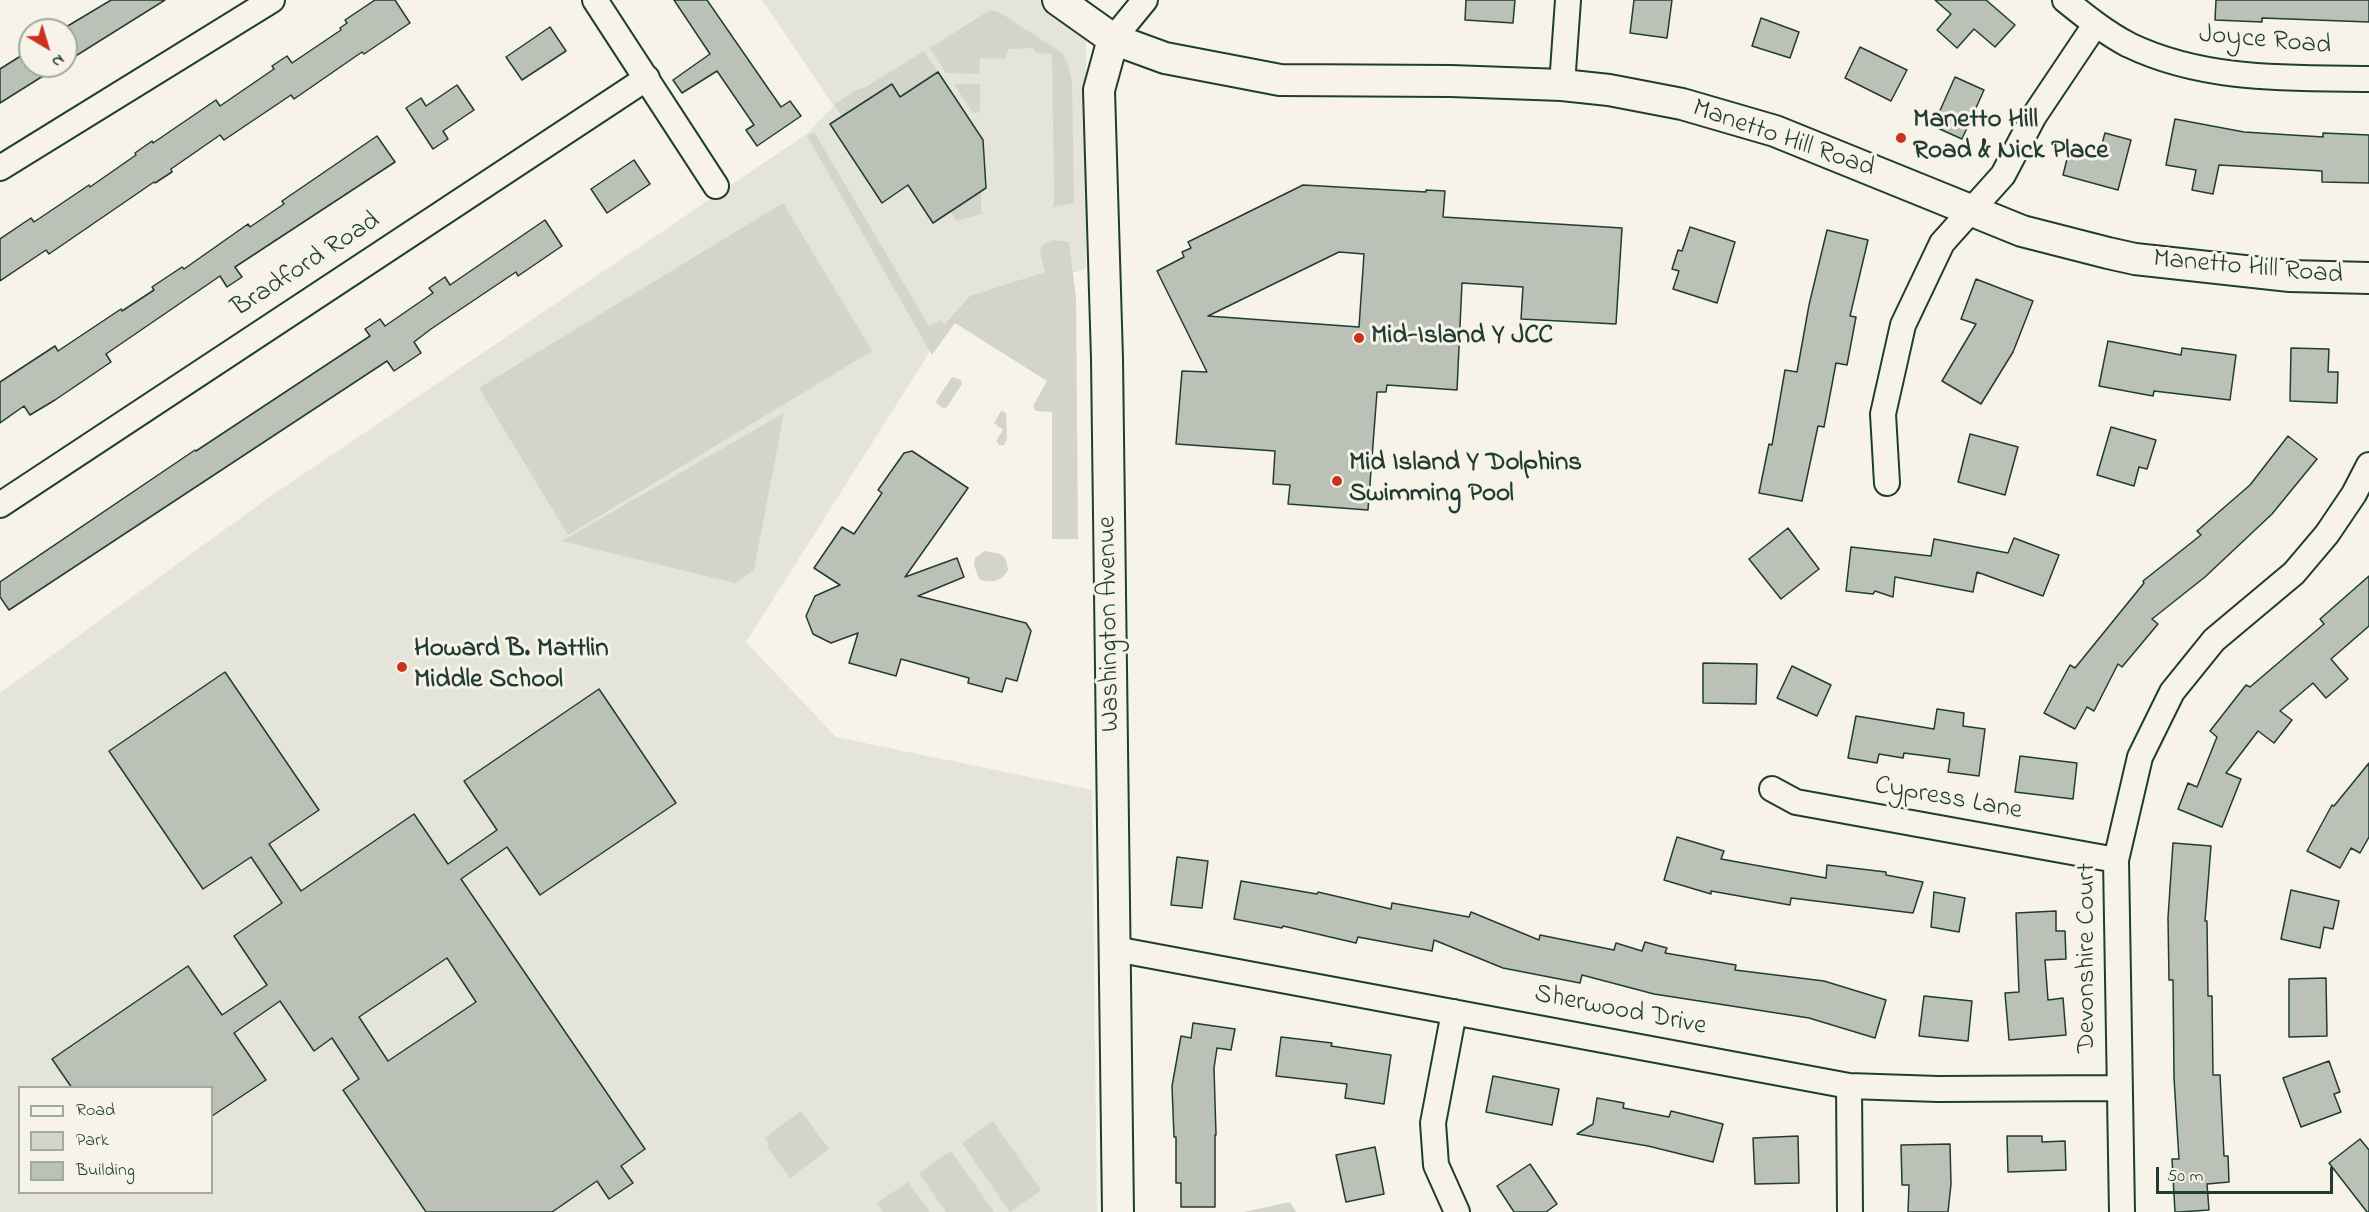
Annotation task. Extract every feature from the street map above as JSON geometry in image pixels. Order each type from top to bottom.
[{"type":"main road","name":"Manetto Hill Road","points":[[1058,0],[1113,39],[1166,58],[1280,80],[1452,81],[1562,85],[1609,90],[1683,104],[1775,131],[2022,231],[2135,259],[2290,276],[2369,278]]},
{"type":"main road","name":"Washington Avenue","points":[[1113,39],[1099,90],[1107,358],[1118,1212]]},
{"type":"street","points":[[0,168],[272,0]]},
{"type":"street","points":[[595,0],[716,186]]},
{"type":"street","points":[[1113,39],[1145,0]]},
{"type":"street","points":[[1562,85],[1568,0]]},
{"type":"street","name":"Joyce Road","points":[[2066,0],[2095,25],[2129,45],[2164,59],[2204,70],[2263,78],[2369,79]]},
{"type":"street","points":[[1887,483],[1883,414],[1903,325],[1942,243],[2003,175],[2034,116],[2095,25]]},
{"type":"street","name":"Bradford Road","points":[[0,505],[647,78]]},
{"type":"street","name":"Devonshire Court","points":[[2122,1212],[2116,860],[2140,757],[2172,692],[2214,640],[2294,573],[2314,550],[2354,494],[2369,465]]},
{"type":"street","name":"Cypress Lane","points":[[1772,789],[1796,802],[2116,860]]},
{"type":"street","name":"Sherwood Drive","points":[[1115,949],[1849,1086],[1938,1089],[2119,1088]]},
{"type":"street","points":[[1454,1012],[1433,1123],[1436,1165],[1458,1212]]},
{"type":"street","points":[[1849,1086],[1850,1212]]},
{"type":"shaded area","name":"Howard B. Mattlin Middle School","points":[[762,0],[1080,0],[1086,7],[1086,269],[974,299],[929,353],[746,642],[836,737],[1092,790],[1097,1212],[0,1212],[0,693],[268,498],[805,135],[834,106]]},
{"type":"green space","points":[[990,10],[999,12],[1062,53],[1068,64],[1072,81],[1074,203],[1052,207],[1054,190],[1052,54],[1036,53],[1033,48],[1009,49],[1005,59],[980,58],[979,74],[946,73],[930,48]]},
{"type":"green space","points":[[924,51],[938,72],[900,97],[891,85],[842,116],[834,104]]},
{"type":"green space","points":[[954,84],[980,84],[980,110],[977,113],[973,113]]},
{"type":"green space","points":[[814,132],[929,326],[941,320],[944,325],[970,296],[1045,272],[1040,253],[1041,246],[1052,240],[1069,242],[1076,297],[1078,539],[1052,539],[1052,412],[1036,411],[1033,406],[1047,381],[955,323],[932,355],[807,136]]},
{"type":"green space","points":[[981,191],[981,214],[956,221],[950,211]]},
{"type":"green space","points":[[783,203],[872,351],[568,535],[479,388]]},
{"type":"green space","points":[[952,377],[961,380],[962,384],[947,407],[943,408],[936,401]]},
{"type":"green space","points":[[1001,411],[1006,413],[1007,439],[1004,445],[999,445],[996,441],[1003,430],[994,423]]},
{"type":"green space","points":[[784,413],[754,570],[735,583],[562,541]]},
{"type":"green space","points":[[984,551],[1002,555],[1006,560],[1008,570],[1000,579],[987,581],[979,579],[974,565],[975,558]]},
{"type":"green space","points":[[801,1111],[829,1149],[790,1178],[767,1147],[769,1144],[765,1138]]},
{"type":"green space","points":[[993,1121],[1041,1190],[1010,1212],[962,1143]]},
{"type":"green space","points":[[951,1151],[994,1212],[946,1212],[919,1173]]},
{"type":"green space","points":[[908,1182],[930,1212],[883,1212],[877,1203]]},
{"type":"green space","points":[[1290,1202],[1296,1212],[1244,1212]]},
{"type":"building","points":[[111,0],[165,0],[78,54],[78,20]]},
{"type":"building","points":[[375,0],[395,0],[410,23],[364,54],[362,52],[294,99],[291,95],[224,140],[220,135],[171,169],[172,172],[49,254],[46,250],[0,281],[0,239],[31,218],[34,222],[89,185],[90,187],[152,141],[153,143],[216,100],[220,106],[274,69],[272,66],[287,56],[292,63],[341,30],[340,28],[347,23],[345,20]]},
{"type":"building","points":[[674,0],[707,0],[781,107],[790,101],[801,116],[757,146],[746,130],[754,125],[717,71],[682,93],[673,80],[710,54]]},
{"type":"building","points":[[1466,0],[1515,0],[1513,23],[1465,20]]},
{"type":"building","points":[[1634,0],[1672,0],[1667,38],[1630,33]]},
{"type":"building","points":[[1935,0],[1986,0],[2015,25],[1995,47],[1974,29],[1957,48],[1937,30],[1951,14]]},
{"type":"building","points":[[2216,0],[2369,0],[2369,22],[2262,18],[2262,22],[2215,20]]},
{"type":"building","points":[[1761,18],[1799,32],[1790,58],[1752,46]]},
{"type":"building","points":[[550,27],[566,51],[522,80],[506,57]]},
{"type":"building","points":[[1860,47],[1907,70],[1891,101],[1845,78]]},
{"type":"building","points":[[18,58],[18,78],[40,78],[0,103],[0,69]]},
{"type":"building","points":[[938,72],[983,140],[986,188],[933,223],[908,185],[882,203],[830,124],[892,84],[900,97]]},
{"type":"building","points":[[1955,77],[1984,90],[1962,139],[1933,126]]},
{"type":"building","points":[[457,85],[474,110],[443,131],[448,139],[433,149],[406,108],[421,98],[426,106]]},
{"type":"building","points":[[2175,119],[2244,132],[2323,137],[2323,133],[2369,135],[2369,183],[2322,182],[2322,171],[2219,165],[2213,194],[2192,190],[2196,170],[2166,165]]},
{"type":"building","points":[[2105,133],[2131,140],[2118,190],[2063,175],[2070,147],[2099,155]]},
{"type":"building","points":[[377,136],[395,162],[235,267],[242,277],[227,287],[220,276],[106,354],[111,362],[55,400],[30,415],[24,406],[0,423],[0,382],[55,346],[58,351],[121,309],[122,311],[154,290],[152,287],[182,267],[184,269],[248,224],[250,227],[284,204],[282,201]]},
{"type":"building","points":[[634,160],[650,184],[607,213],[591,189]]},
{"type":"building","name":"Mid-Island Y JCC","points":[[1303,185],[1426,192],[1426,190],[1445,191],[1443,217],[1622,228],[1616,324],[1521,319],[1523,287],[1462,283],[1457,390],[1387,385],[1386,392],[1377,392],[1368,510],[1288,504],[1290,485],[1273,484],[1275,451],[1176,444],[1182,371],[1207,372],[1157,271],[1184,257],[1182,252],[1191,248],[1188,242]],"holes":[[[1339,252],[1364,254],[1359,327],[1208,316]]]},
{"type":"building","points":[[545,220],[562,246],[518,276],[516,272],[431,329],[414,342],[421,353],[394,371],[387,361],[9,610],[0,597],[0,582],[195,450],[370,336],[365,329],[380,319],[385,326],[433,293],[429,288],[445,277],[450,285]]},
{"type":"building","points":[[1690,227],[1735,242],[1717,303],[1673,289],[1679,271],[1672,269],[1678,250],[1682,251]]},
{"type":"building","points":[[1827,230],[1868,240],[1850,316],[1856,317],[1847,365],[1836,363],[1824,427],[1818,426],[1802,501],[1759,493],[1769,444],[1772,445],[1785,370],[1797,372],[1809,305]]},
{"type":"building","points":[[1976,279],[2033,301],[2013,352],[1981,404],[1942,381],[1976,324],[1961,319]]},
{"type":"building","points":[[2108,341],[2181,355],[2182,348],[2236,355],[2230,400],[2154,391],[2153,396],[2099,386]]},
{"type":"building","points":[[2291,348],[2329,349],[2328,372],[2338,372],[2337,403],[2290,401]]},
{"type":"building","points":[[2111,427],[2156,440],[2147,469],[2139,467],[2134,486],[2097,475]]},
{"type":"building","points":[[1970,434],[2018,447],[2005,495],[1958,482]]},
{"type":"building","points":[[2288,436],[2317,459],[2272,514],[2205,577],[2152,619],[2158,624],[2122,667],[2118,664],[2094,711],[2087,707],[2075,729],[2044,713],[2070,665],[2075,668],[2144,583],[2143,581],[2201,535],[2197,531],[2250,485]]},
{"type":"building","points":[[912,451],[968,488],[905,577],[957,558],[964,577],[918,596],[1026,623],[1031,631],[1017,681],[1006,678],[1002,692],[968,683],[969,678],[901,659],[896,676],[849,663],[858,633],[831,643],[813,634],[806,616],[815,596],[840,585],[814,568],[842,527],[854,534],[882,493],[878,490],[904,453]]},
{"type":"building","points":[[1788,528],[1819,569],[1781,599],[1749,559]]},
{"type":"building","points":[[2014,538],[2059,555],[2043,596],[1977,572],[1973,592],[1895,577],[1893,597],[1875,591],[1873,594],[1846,591],[1851,547],[1931,556],[1934,539],[2008,553]]},
{"type":"building","points":[[2369,576],[2369,626],[2331,659],[2348,679],[2326,698],[2313,683],[2280,711],[2292,720],[2274,743],[2258,731],[2226,773],[2241,779],[2222,827],[2178,809],[2188,783],[2197,787],[2217,737],[2210,731],[2246,685],[2250,687],[2324,624],[2320,619]]},
{"type":"building","points":[[1703,663],[1757,664],[1756,704],[1703,703]]},
{"type":"building","points":[[1792,666],[1831,685],[1817,716],[1777,698]]},
{"type":"building","points":[[225,672],[319,810],[269,844],[301,891],[414,814],[448,864],[497,830],[464,781],[599,689],[676,803],[540,895],[507,847],[461,879],[645,1149],[621,1166],[633,1183],[609,1199],[597,1181],[552,1212],[426,1212],[343,1090],[359,1079],[332,1038],[314,1051],[280,1001],[234,1033],[266,1080],[213,1115],[213,1086],[71,1086],[52,1059],[188,966],[222,1015],[267,985],[234,936],[282,903],[251,857],[203,889],[109,751]],"holes":[[[447,958],[476,1002],[388,1061],[359,1017]]]},
{"type":"building","points":[[1937,709],[1964,713],[1963,726],[1985,729],[1979,776],[1948,772],[1950,759],[1904,753],[1903,758],[1879,754],[1877,763],[1848,758],[1856,716],[1934,729]]},
{"type":"building","points":[[2020,756],[2077,763],[2073,799],[2015,792]]},
{"type":"building","points":[[2369,763],[2369,837],[2360,853],[2351,848],[2340,868],[2307,851],[2332,805],[2334,806]]},
{"type":"building","points":[[1677,837],[1724,851],[1721,859],[1826,878],[1827,865],[1886,872],[1886,875],[1923,882],[1913,913],[1791,898],[1790,905],[1711,891],[1711,894],[1664,880]]},
{"type":"building","points":[[2173,843],[2211,846],[2205,921],[2207,921],[2208,996],[2212,996],[2213,1075],[2220,1075],[2224,1156],[2228,1156],[2229,1182],[2207,1184],[2209,1210],[2180,1212],[2175,1212],[2172,1159],[2179,1159],[2174,1078],[2173,980],[2169,980],[2168,918]]},
{"type":"building","points":[[1177,857],[1208,861],[1202,908],[1171,905]]},
{"type":"building","points":[[1241,881],[1317,894],[1318,892],[1391,909],[1392,903],[1469,917],[1471,912],[1539,940],[1540,935],[1614,950],[1616,943],[1642,951],[1645,942],[1667,948],[1665,953],[1736,965],[1735,970],[1824,981],[1886,1000],[1875,1038],[1809,1018],[1654,994],[1582,975],[1580,983],[1503,968],[1434,940],[1432,951],[1358,937],[1356,943],[1283,926],[1282,928],[1234,919]]},
{"type":"building","points":[[2291,890],[2339,901],[2333,929],[2324,927],[2320,948],[2281,939]]},
{"type":"building","points":[[1934,892],[1965,898],[1959,932],[1931,927]]},
{"type":"building","points":[[2056,911],[2056,931],[2065,931],[2066,959],[2045,960],[2048,1000],[2063,998],[2066,1035],[2009,1040],[2005,993],[2019,992],[2016,913]]},
{"type":"building","points":[[2326,978],[2327,1036],[2289,1037],[2289,979]]},
{"type":"building","points":[[1924,996],[1972,1001],[1968,1041],[1919,1036]]},
{"type":"building","points":[[1193,1023],[1235,1029],[1231,1050],[1217,1048],[1214,1068],[1215,1207],[1181,1207],[1181,1183],[1176,1183],[1176,1137],[1174,1137],[1172,1086],[1181,1036],[1191,1038]]},
{"type":"building","points":[[1281,1037],[1332,1043],[1331,1046],[1391,1055],[1384,1104],[1345,1098],[1347,1084],[1276,1076]]},
{"type":"building","points":[[2329,1061],[2340,1092],[2334,1094],[2341,1112],[2301,1127],[2283,1078]]},
{"type":"building","points":[[1493,1076],[1559,1089],[1552,1125],[1486,1112]]},
{"type":"building","points":[[1597,1098],[1624,1103],[1623,1108],[1669,1117],[1671,1111],[1723,1124],[1713,1162],[1648,1146],[1577,1134],[1593,1124]]},
{"type":"building","points":[[1798,1136],[1799,1183],[1755,1184],[1753,1138]]},
{"type":"building","points":[[2007,1136],[2042,1136],[2042,1142],[2065,1141],[2066,1170],[2008,1172]]},
{"type":"building","points":[[2360,1139],[2369,1150],[2369,1212],[2329,1163]]},
{"type":"building","points":[[1950,1144],[1951,1184],[1948,1212],[1908,1212],[1909,1185],[1902,1185],[1901,1145]]},
{"type":"building","points":[[1375,1147],[1384,1194],[1346,1202],[1336,1155]]},
{"type":"building","points":[[1530,1164],[1557,1204],[1546,1212],[1514,1212],[1497,1186]]},
{"type":"place","name":"Manetto Hill Road & Nick Place","points":[[1901,138]]},
{"type":"place","name":"Mid-Island Y JCC","points":[[1359,338]]},
{"type":"place","name":"Mid Island Y Dolphins Swimming Pool","points":[[1337,481]]},
{"type":"place","name":"Howard B. Mattlin Middle School","points":[[402,667]]}]
